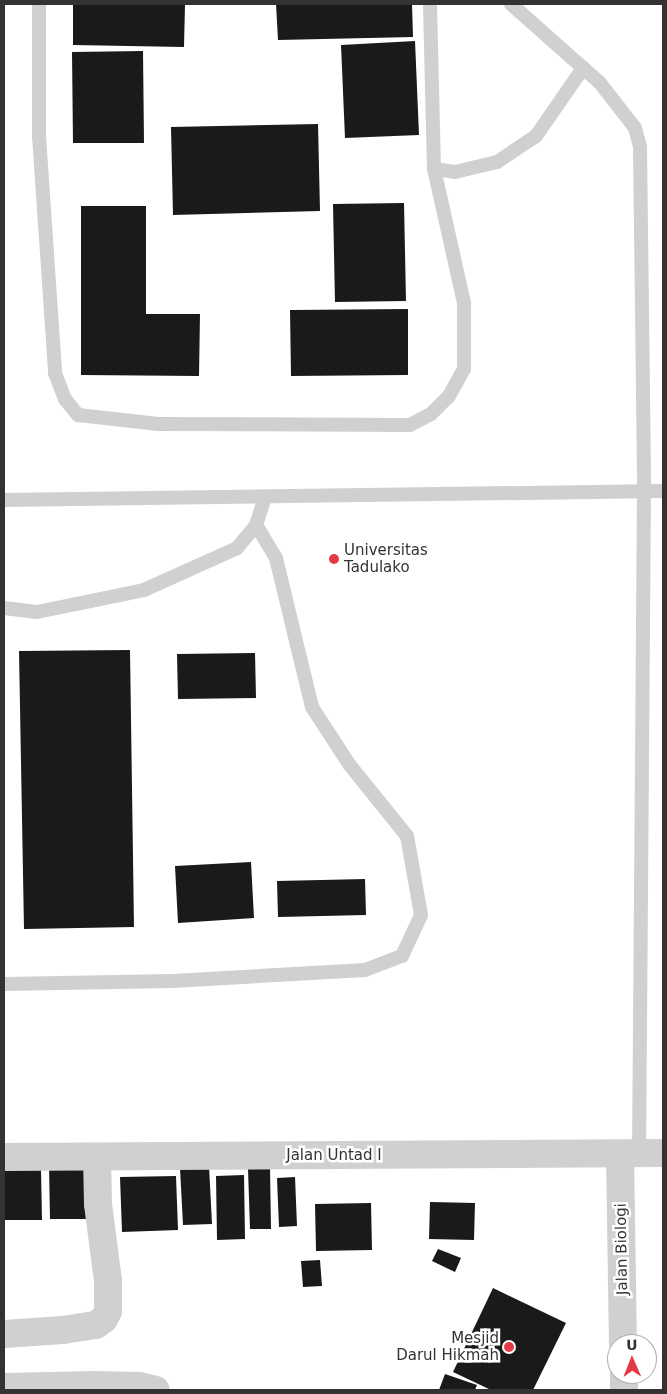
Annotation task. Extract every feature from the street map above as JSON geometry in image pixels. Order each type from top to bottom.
[{"type":"street","name":"Jalan Untad I","points":[[4,1157],[641,1154]]},
{"type":"street","name":"Jalan Biologi","points":[[625,1334],[641,1154]]},
{"type":"street","points":[[4,1334],[63,1330],[96,1325],[104,1319],[108,1311],[108,1281],[98,1204],[98,1157]]},
{"type":"street","points":[[4,1387],[139,1386],[156,1390]]},
{"type":"lane","points":[[27,4],[39,8],[39,136],[55,373],[64,398],[78,415],[158,424],[410,425],[432,414],[449,396],[464,369],[464,303],[434,169],[430,4]]},
{"type":"lane","points":[[512,4],[583,68],[620,106],[635,128],[640,147],[644,492],[641,1154]]},
{"type":"lane","points":[[434,169],[454,172],[496,162],[536,136],[583,68]]},
{"type":"lane","points":[[4,500],[663,491]]},
{"type":"lane","points":[[4,608],[36,612],[144,590],[237,548],[256,525],[265,497]]},
{"type":"lane","points":[[4,984],[173,981],[365,970],[402,956],[421,915],[408,836],[349,764],[312,707],[276,558],[256,525]]},
{"type":"building","points":[[73,4],[185,4],[184,47],[73,45]]},
{"type":"building","points":[[276,4],[412,4],[413,37],[278,40]]},
{"type":"building","points":[[415,41],[419,135],[345,138],[341,45]]},
{"type":"building","points":[[143,51],[144,143],[73,143],[72,52]]},
{"type":"building","points":[[318,124],[320,211],[173,215],[171,127]]},
{"type":"building","points":[[404,203],[406,301],[335,302],[333,204]]},
{"type":"building","points":[[81,206],[146,206],[146,314],[200,314],[199,376],[81,375]]},
{"type":"building","points":[[408,309],[408,375],[291,376],[290,310]]},
{"type":"building","points":[[130,650],[134,927],[24,929],[19,651]]},
{"type":"building","points":[[255,653],[256,698],[178,699],[177,654]]},
{"type":"building","points":[[251,862],[254,918],[178,923],[175,866]]},
{"type":"building","points":[[365,879],[366,915],[278,917],[277,881]]},
{"type":"building","points":[[91,1164],[92,1219],[50,1219],[49,1165]]},
{"type":"building","points":[[209,1166],[212,1224],[183,1225],[180,1168]]},
{"type":"building","points":[[270,1168],[271,1229],[250,1229],[248,1169]]},
{"type":"building","points":[[4,1170],[41,1170],[42,1220],[4,1220]]},
{"type":"building","points":[[244,1175],[245,1239],[217,1240],[216,1176]]},
{"type":"building","points":[[176,1176],[178,1230],[122,1232],[120,1177]]},
{"type":"building","points":[[295,1177],[297,1226],[279,1227],[277,1178]]},
{"type":"building","points":[[430,1202],[475,1203],[474,1240],[429,1239]]},
{"type":"building","points":[[371,1203],[372,1250],[316,1251],[315,1204]]},
{"type":"building","points":[[438,1249],[461,1258],[455,1272],[432,1261]]},
{"type":"building","points":[[320,1260],[322,1286],[303,1287],[301,1261]]},
{"type":"building","name":"Mesjid Darul Hikmah","points":[[493,1288],[566,1323],[533,1390],[491,1390],[453,1372]]},
{"type":"building","points":[[445,1374],[477,1385],[475,1390],[439,1390]]},
{"type":"place","name":"Universitas Tadulako","points":[[334,559]]},
{"type":"place","name":"Mesjid Darul Hikmah","points":[[509,1347]]}]
